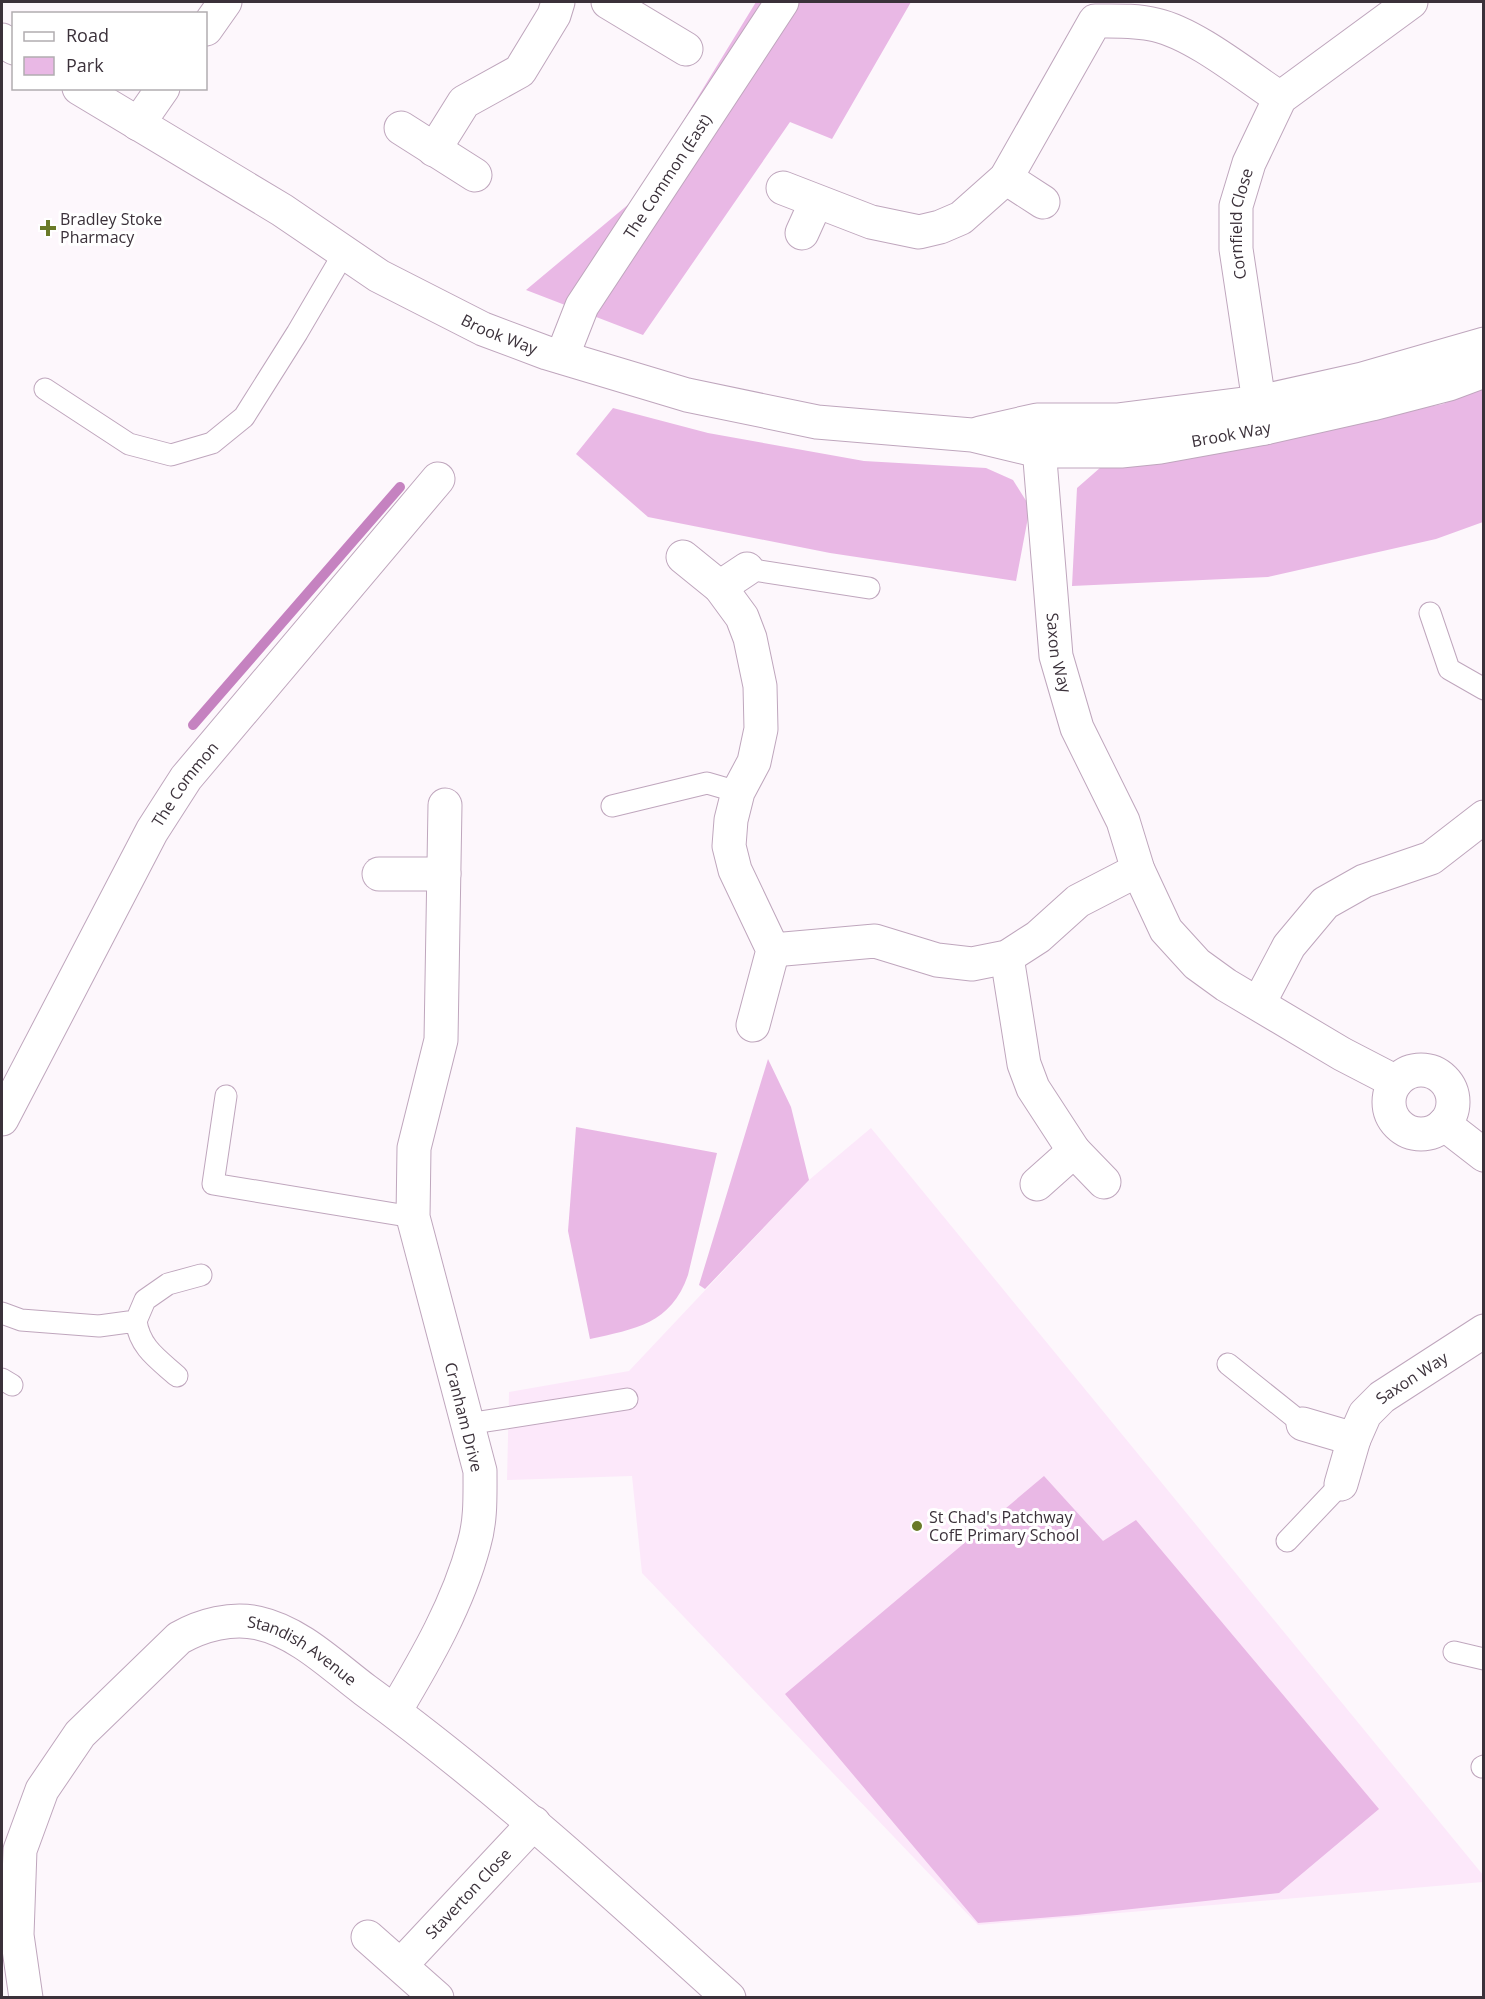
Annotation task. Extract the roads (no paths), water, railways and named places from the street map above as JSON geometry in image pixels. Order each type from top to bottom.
[{"type":"street","points":[[207,28],[225,2]]},
{"type":"street","points":[[434,150],[464,102],[520,70],[554,15],[558,2]]},
{"type":"street","points":[[608,2],[687,49]]},
{"type":"street","name":"The Common (East)","points":[[562,357],[582,306],[782,2]]},
{"type":"street","name":"Cornfield Close","points":[[1262,415],[1236,249],[1236,206],[1249,163],[1280,98],[1411,2]]},
{"type":"street","points":[[783,188],[871,222],[919,232],[940,227],[961,218],[1006,178],[1087,11],[1156,25],[1188,36],[1280,98]]},
{"type":"street","name":"Brook Way","points":[[82,90],[282,210],[379,276],[483,329],[527,347],[687,395],[817,422],[972,435],[1038,436],[1121,451],[1160,447],[1262,415],[1362,379],[1484,344]]},
{"type":"street","points":[[138,124],[162,90]]},
{"type":"street","points":[[401,129],[475,175]]},
{"type":"street","points":[[1006,178],[1043,202]]},
{"type":"street","points":[[801,233],[816,202]]},
{"type":"street","name":"Brook Way","points":[[1262,415],[1372,404],[1449,384],[1484,371]]},
{"type":"street","name":"Saxon Way","points":[[1038,436],[1056,656],[1077,728],[1123,821],[1138,870],[1166,930],[1197,964],[1226,985],[1342,1054],[1396,1082]]},
{"type":"street","name":"The Common","points":[[2,1119],[152,831],[186,778],[427,481]]},
{"type":"street","points":[[683,557],[720,587],[742,617],[750,638],[760,686],[761,729],[754,762],[738,792],[731,820],[729,846],[735,870],[773,950],[753,1025]]},
{"type":"street","points":[[720,587],[747,569]]},
{"type":"street","name":"Cranham Drive","points":[[395,1711],[426,1659],[455,1597],[474,1544],[481,1506],[480,1471],[413,1217],[414,1148],[441,1040],[445,805]]},
{"type":"street","points":[[1259,1003],[1289,946],[1325,903],[1364,881],[1431,858],[1484,817]]},
{"type":"street","points":[[773,950],[875,941],[937,960],[972,964],[1007,957],[1038,937],[1078,901],[1138,870]]},
{"type":"street","points":[[379,874],[444,874]]},
{"type":"street","points":[[1007,957],[1024,1064],[1032,1088],[1074,1151],[1104,1182]]},
{"type":"street","points":[[1418,1070],[1431,1071],[1443,1078],[1450,1088],[1454,1101],[1451,1113],[1444,1124],[1437,1130],[1418,1134],[1401,1126],[1394,1119],[1390,1100],[1396,1082],[1406,1074],[1418,1070]]},
{"type":"street","points":[[1444,1124],[1484,1155]]},
{"type":"street","points":[[1037,1184],[1074,1151]]},
{"type":"street","name":"Saxon Way","points":[[1341,1484],[1354,1439],[1365,1413],[1382,1397],[1484,1331]]},
{"type":"street","points":[[1303,1424],[1354,1439]]},
{"type":"street","name":"Standish Avenue","points":[[26,1998],[17,1935],[20,1850],[42,1790],[80,1734],[180,1638],[197,1628],[228,1622],[258,1623],[292,1636],[395,1711],[534,1823],[729,1998]]},
{"type":"street","name":"Staverton Close","points":[[401,1965],[534,1823]]},
{"type":"street","points":[[368,1937],[437,1998]]},
{"type":"lane","points":[[45,389],[129,444],[171,455],[212,443],[244,417],[344,253]]},
{"type":"lane","points":[[747,569],[869,588]]},
{"type":"lane","points":[[1430,614],[1449,669],[1484,689]]},
{"type":"lane","points":[[612,806],[707,783],[738,792]]},
{"type":"lane","points":[[226,1096],[213,1184],[413,1217]]},
{"type":"lane","points":[[177,1377],[147,1348],[138,1335],[136,1321],[145,1300],[168,1284],[201,1275]]},
{"type":"lane","points":[[2,1312],[21,1320],[99,1326],[136,1321]]},
{"type":"lane","points":[[1228,1364],[1303,1424]]},
{"type":"lane","points":[[467,1424],[627,1399]]},
{"type":"lane","name":"Saxon Way","points":[[1287,1540],[1341,1484]]},
{"type":"lane","points":[[1454,1652],[1484,1659]]},
{"type":"waterway","points":[[193,725],[400,487]]},
{"type":"place","name":"Bradley Stoke Pharmacy","points":[[48,228]]},
{"type":"place","name":"St Chad's Patchway CofE Primary School","points":[[917,1526]]}]
